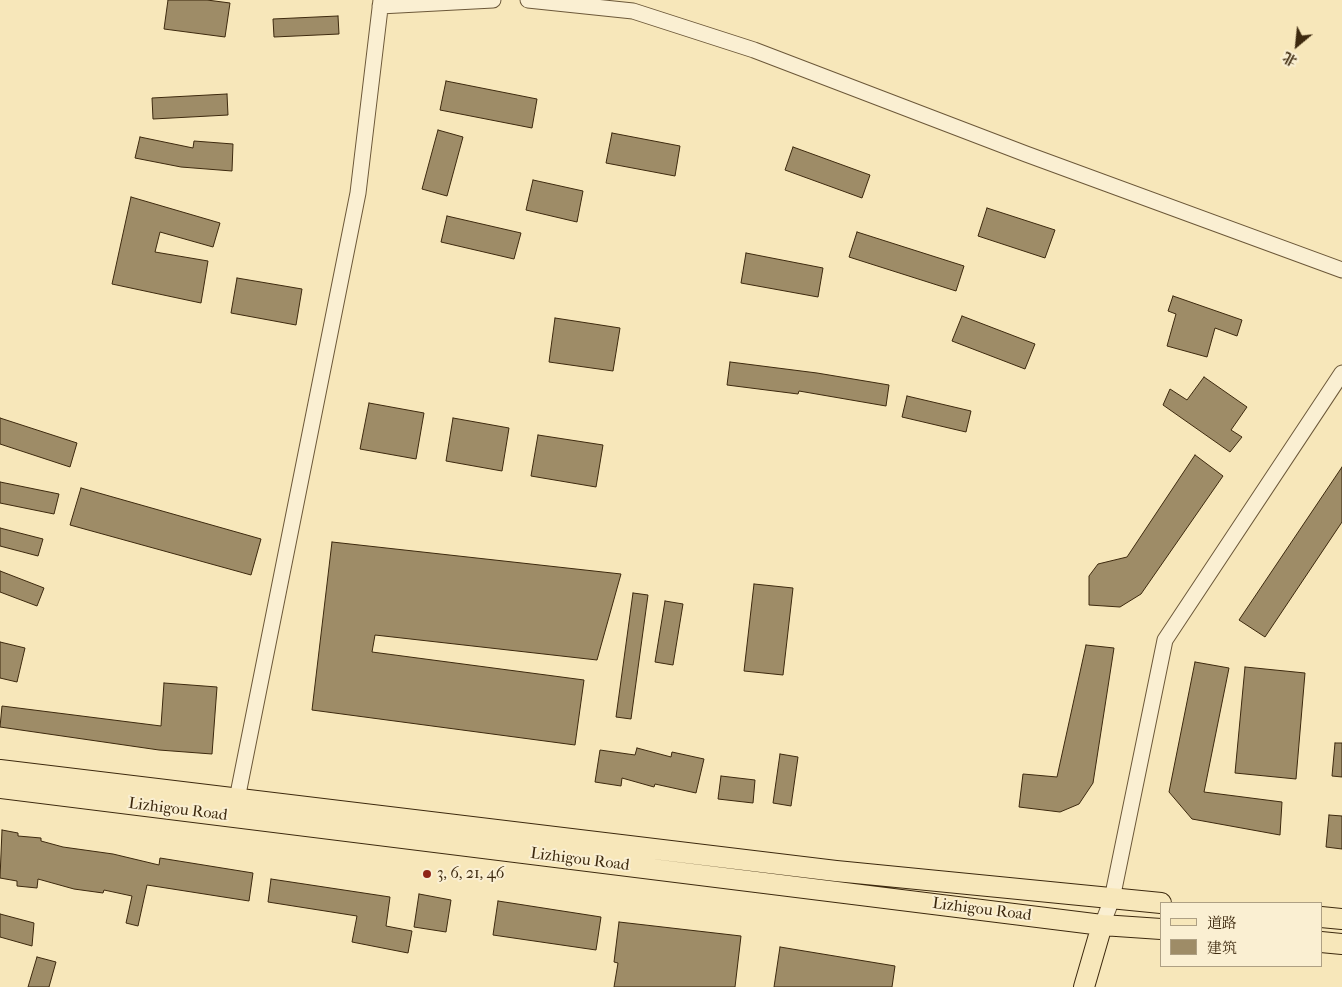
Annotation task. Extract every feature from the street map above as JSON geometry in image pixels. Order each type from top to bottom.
[{"type":"main road","name":"Lizhigou Road","points":[[0,770],[836,871],[1160,903]]},
{"type":"main road","name":"Lizhigou Road","points":[[0,788],[1102,924],[1160,929]]},
{"type":"main road","points":[[1322,917],[1342,919]]},
{"type":"main road","points":[[1084,987],[1102,924]]},
{"type":"main road","points":[[1322,942],[1342,944]]},
{"type":"street","points":[[237,799],[358,193],[380,3],[493,0]]},
{"type":"street","points":[[528,0],[633,12],[754,50],[1035,157],[1342,270]]},
{"type":"street","points":[[1102,924],[1112,899],[1165,640],[1342,373]]},
{"type":"building","points":[[168,0],[207,0],[230,3],[225,37],[164,29]]},
{"type":"building","points":[[338,16],[339,34],[274,37],[273,19]]},
{"type":"building","points":[[446,81],[537,99],[532,128],[440,110]]},
{"type":"building","points":[[227,94],[228,115],[153,119],[152,98]]},
{"type":"building","points":[[438,130],[463,137],[447,196],[422,189]]},
{"type":"building","points":[[612,133],[680,146],[675,176],[606,163]]},
{"type":"building","points":[[140,137],[193,148],[194,141],[233,144],[232,171],[181,167],[135,158]]},
{"type":"building","points":[[793,147],[870,175],[862,198],[785,170]]},
{"type":"building","points":[[533,180],[583,191],[577,222],[526,210]]},
{"type":"building","points":[[131,197],[220,223],[213,247],[160,232],[155,252],[208,261],[201,303],[112,284]]},
{"type":"building","points":[[987,208],[1055,230],[1045,258],[978,236]]},
{"type":"building","points":[[447,216],[521,233],[514,259],[441,242]]},
{"type":"building","points":[[857,232],[964,266],[956,291],[849,257]]},
{"type":"building","points":[[746,253],[823,268],[818,297],[741,283]]},
{"type":"building","points":[[237,278],[302,289],[296,325],[231,313]]},
{"type":"building","points":[[1173,296],[1242,320],[1237,336],[1215,328],[1207,357],[1167,346],[1176,314],[1168,311]]},
{"type":"building","points":[[962,316],[1035,344],[1025,369],[952,341]]},
{"type":"building","points":[[555,318],[620,328],[613,371],[549,362]]},
{"type":"building","points":[[730,362],[817,373],[889,385],[886,406],[799,391],[798,394],[727,385]]},
{"type":"building","points":[[1204,377],[1247,407],[1231,430],[1242,437],[1230,452],[1163,405],[1170,389],[1187,400]]},
{"type":"building","points":[[907,396],[971,411],[966,432],[902,417]]},
{"type":"building","points":[[369,403],[424,413],[416,459],[360,449]]},
{"type":"building","points":[[0,418],[77,443],[70,467],[0,444]]},
{"type":"building","points":[[453,418],[509,428],[502,471],[446,461]]},
{"type":"building","points":[[538,435],[603,445],[596,487],[531,476]]},
{"type":"building","points":[[1195,455],[1223,476],[1141,594],[1120,607],[1089,605],[1089,576],[1098,564],[1127,557]]},
{"type":"building","points":[[1342,467],[1342,522],[1265,637],[1239,620]]},
{"type":"building","points":[[0,482],[59,494],[54,514],[0,503]]},
{"type":"building","points":[[81,488],[261,539],[251,575],[70,525]]},
{"type":"building","points":[[0,528],[43,539],[38,556],[0,546]]},
{"type":"building","points":[[332,542],[621,574],[597,660],[375,635],[372,652],[584,680],[575,745],[312,710]]},
{"type":"building","points":[[0,571],[44,588],[37,606],[0,592]]},
{"type":"building","points":[[754,584],[793,588],[783,675],[744,671]]},
{"type":"building","points":[[633,593],[648,595],[631,719],[616,717]]},
{"type":"building","points":[[665,601],[683,604],[673,665],[655,662]]},
{"type":"building","points":[[0,642],[25,648],[17,682],[0,678]]},
{"type":"building","points":[[1086,645],[1114,648],[1093,783],[1079,804],[1060,812],[1019,807],[1023,774],[1057,777]]},
{"type":"building","points":[[1195,662],[1229,668],[1204,792],[1282,802],[1280,835],[1192,819],[1169,792]]},
{"type":"building","points":[[1245,667],[1305,673],[1296,779],[1235,773]]},
{"type":"building","points":[[164,683],[217,687],[212,754],[159,750],[0,727],[2,706],[161,726]]},
{"type":"building","points":[[1335,743],[1342,743],[1342,777],[1332,776]]},
{"type":"building","points":[[637,748],[671,757],[672,752],[704,759],[696,793],[655,784],[654,787],[622,778],[621,786],[595,782],[600,750],[635,755]]},
{"type":"building","points":[[780,754],[798,757],[791,806],[773,803]]},
{"type":"building","points":[[721,776],[755,780],[753,803],[718,799]]},
{"type":"building","points":[[1329,815],[1342,816],[1342,849],[1326,847]]},
{"type":"building","points":[[2,830],[18,833],[18,836],[41,838],[41,841],[63,847],[113,854],[159,865],[160,858],[253,873],[249,901],[147,885],[138,926],[126,923],[132,896],[104,890],[103,893],[74,889],[38,879],[37,888],[17,886],[17,881],[0,878]]},
{"type":"building","points":[[271,879],[390,897],[386,926],[412,931],[408,953],[352,942],[357,916],[268,902]]},
{"type":"building","points":[[419,894],[451,900],[446,932],[414,927]]},
{"type":"building","points":[[498,901],[601,917],[596,950],[493,935]]},
{"type":"building","points":[[0,914],[34,923],[32,946],[0,937]]},
{"type":"building","points":[[619,922],[741,936],[735,987],[614,987],[618,963],[614,962]]},
{"type":"building","points":[[780,947],[895,966],[892,987],[774,987]]},
{"type":"building","points":[[37,957],[56,962],[49,987],[28,987]]},
{"type":"place","name":"3, 6, 21, 46","points":[[427,874]]}]
